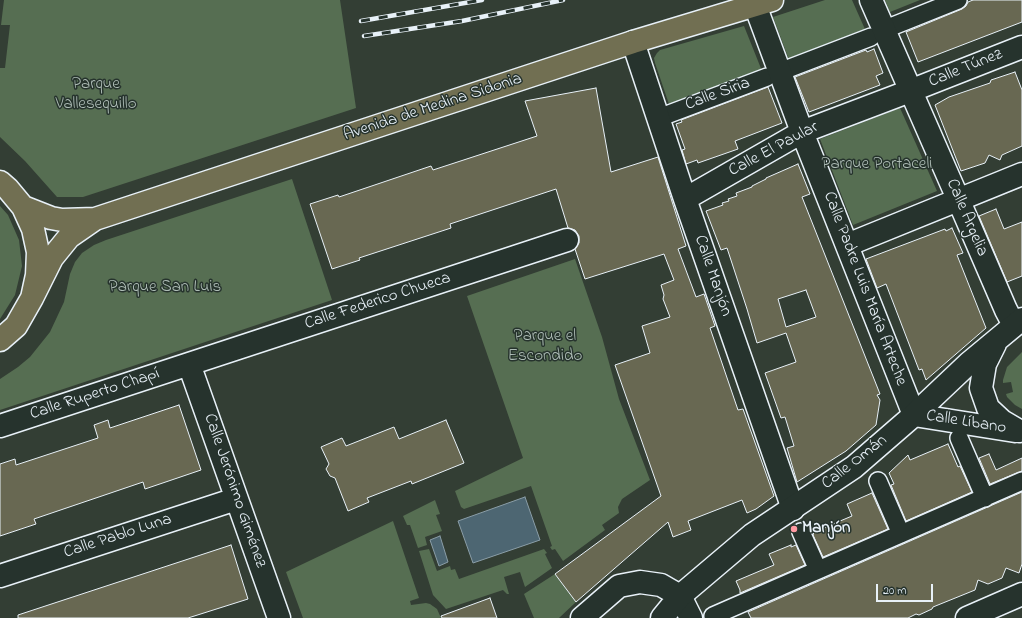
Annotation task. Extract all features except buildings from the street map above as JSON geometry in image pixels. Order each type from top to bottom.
[{"type":"main road","name":"Avenida de Medina Sidonia","points":[[23,207],[52,218],[62,220],[95,219],[633,42],[764,3]]},
{"type":"main road","points":[[0,182],[23,207],[33,229],[38,252],[37,276],[32,298],[16,326],[0,340]]},
{"type":"main road","name":"Avenida de Medina Sidonia","points":[[32,298],[52,258],[69,237],[95,219]]},
{"type":"street","name":"Calle Argelia","points":[[871,0],[1006,310],[1018,322]]},
{"type":"street","points":[[893,26],[958,0]]},
{"type":"street","name":"Calle Padre Luis María Arteche","points":[[764,3],[802,132],[914,416]]},
{"type":"street","points":[[790,68],[871,37]]},
{"type":"street","name":"Calle Manjón","points":[[633,42],[685,199],[793,508]]},
{"type":"street","name":"Calle Túnez","points":[[910,91],[1022,47]]},
{"type":"street","name":"Calle Siria","points":[[669,114],[766,77]]},
{"type":"street","name":"Calle El Paular","points":[[685,199],[802,132],[910,91]]},
{"type":"street","points":[[847,245],[1022,174]]},
{"type":"street","name":"Calle Federico Chueca","points":[[190,364],[566,240]]},
{"type":"street","name":"Calle Omán","points":[[662,618],[680,596],[752,535],[854,467],[914,416],[969,363],[1018,322]]},
{"type":"street","name":"Calle Líbano","points":[[997,340],[985,364],[981,388],[988,408],[1002,421],[1020,432]]},
{"type":"street","name":"Calle Ruperto Chapí","points":[[0,426],[190,364]]},
{"type":"street","name":"Calle Jerónimo Giménez","points":[[190,364],[236,499],[279,618]]},
{"type":"street","name":"Calle Líbano","points":[[914,416],[1020,432]]},
{"type":"street","points":[[959,438],[985,498]]},
{"type":"street","points":[[878,481],[901,534]]},
{"type":"street","points":[[713,616],[1022,481]]},
{"type":"street","name":"Calle Pablo Luna","points":[[0,576],[236,499]]},
{"type":"street","points":[[801,532],[818,570]]},
{"type":"street","points":[[582,618],[619,586],[640,582],[661,585],[680,596],[691,618]]},
{"type":"street","points":[[967,618],[1022,594]]},
{"type":"green space","name":"Parque Vallesequillo","points":[[4,0],[340,0],[356,108],[83,197],[57,197],[25,161],[0,137],[0,68],[5,68],[10,25],[1,25]]},
{"type":"green space","points":[[825,0],[852,0],[868,36],[791,65],[773,17]]},
{"type":"green space","points":[[885,0],[920,0],[890,12]]},
{"type":"green space","points":[[744,26],[764,76],[671,110],[655,63],[654,58],[657,53],[660,50]]},
{"type":"green space","name":"Parque Portaceli","points":[[900,108],[937,191],[853,225],[820,139]]},
{"type":"green space","name":"Parque San Luis","points":[[292,179],[332,300],[0,410],[0,379],[30,357],[50,332],[64,302],[70,274],[75,262],[82,253],[94,245],[106,240]]},
{"type":"green space","points":[[0,206],[8,215],[19,240],[22,266],[15,295],[0,319]]},
{"type":"green space","name":"Parque el Escondido","points":[[575,259],[602,337],[619,399],[650,480],[622,499],[618,507],[619,513],[602,525],[605,530],[563,561],[555,549],[552,550],[550,547],[552,546],[531,486],[464,509],[461,507],[455,491],[523,458],[467,296]]},
{"type":"green space","points":[[1022,352],[1022,409],[1015,405],[1007,397],[1006,394],[1013,392],[1011,382],[1003,383],[1003,380],[1007,367]]},
{"type":"green space","points":[[435,500],[440,514],[436,515],[442,531],[425,537],[427,545],[418,548],[410,525],[407,525],[403,516]]},
{"type":"green space","points":[[393,521],[419,598],[410,601],[411,605],[426,603],[430,604],[437,609],[441,618],[303,618],[286,572]]},
{"type":"green space","points":[[429,549],[437,571],[450,566],[451,570],[455,569],[459,579],[544,549],[547,553],[545,554],[552,568],[525,587],[520,572],[504,577],[509,594],[503,590],[446,609],[433,595],[419,551]]},
{"type":"green space","points":[[555,574],[576,602],[559,618],[534,618],[524,594]]},
{"type":"water","points":[[525,497],[540,540],[473,563],[458,521]]},
{"type":"water","points":[[440,536],[448,562],[439,566],[430,540]]},
{"type":"railway","points":[[361,21],[482,0]]},
{"type":"railway","points":[[364,36],[462,21],[563,0]]},
{"type":"place","name":"Manjón","points":[[794,529]]}]
